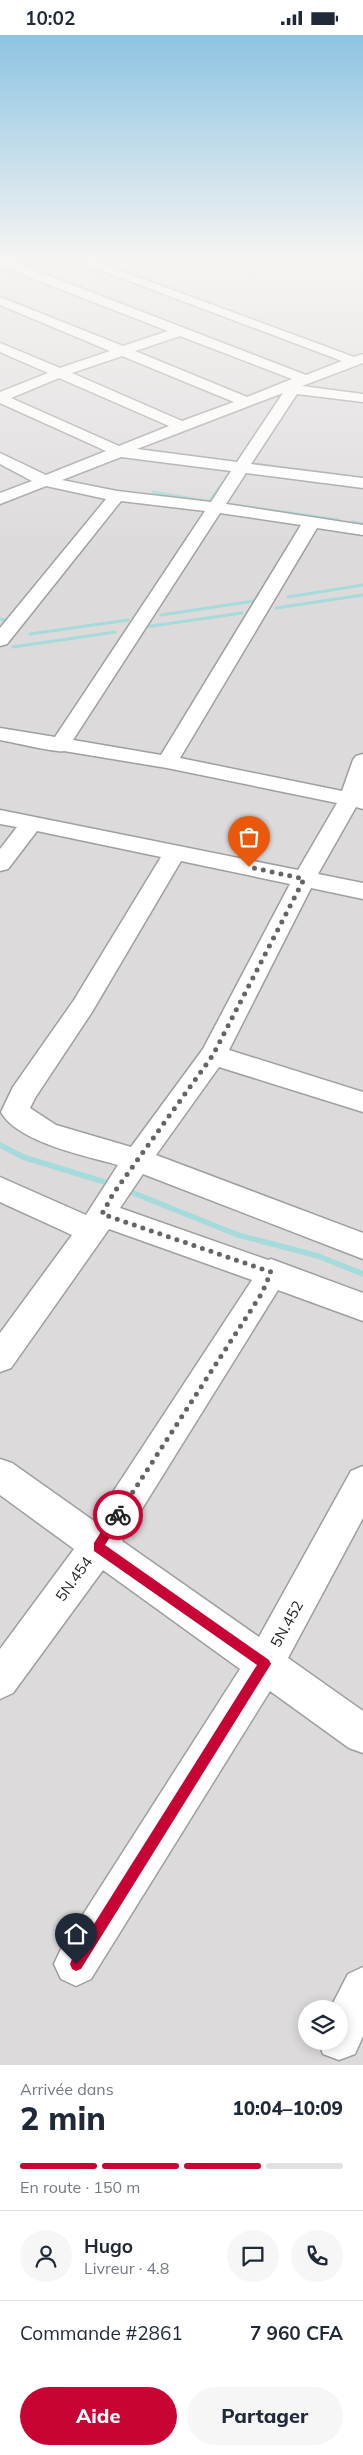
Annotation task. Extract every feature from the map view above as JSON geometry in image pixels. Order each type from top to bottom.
[{"type":"street","points":[[22,357],[182,426]]},
{"type":"street","points":[[0,398],[59,373],[105,357]]},
{"type":"street","points":[[135,357],[245,401]]},
{"type":"street","points":[[238,357],[298,383],[363,398]]},
{"type":"street","points":[[1,504],[45,481],[245,401],[298,383],[358,359]]},
{"type":"street","points":[[59,745],[214,507],[244,467],[298,383]]},
{"type":"street","points":[[0,398],[121,452],[362,480]]},
{"type":"street","points":[[0,458],[45,481],[117,496],[214,507],[363,530]]},
{"type":"street","points":[[0,640],[117,496]]},
{"type":"street","points":[[167,762],[227,660],[269,597],[311,523]]},
{"type":"street","points":[[0,734],[167,762],[357,801]]},
{"type":"street","points":[[0,1358],[213,1055],[304,879],[357,801],[363,760]]},
{"type":"street","points":[[0,817],[363,891]]},
{"type":"street","points":[[0,864],[32,823]]},
{"type":"street","points":[[175,852],[83,1006],[24,1094],[8,1109],[47,1133],[363,1246]]},
{"type":"street","points":[[213,1055],[363,1102]]},
{"type":"street","points":[[0,1189],[103,1213],[271,1272],[363,1307]]},
{"type":"street","name":"5N.454","points":[[0,1679],[98,1547],[262,1293],[271,1272]]},
{"type":"street","points":[[0,1475],[98,1547],[363,1734]]},
{"type":"street","name":"5N.452","points":[[76,1964],[265,1664],[363,1483]]},
{"type":"street","points":[[348,2019],[363,1989]]},
{"type":"shaded area","points":[[0,357],[363,357],[363,2065],[0,2065]]},
{"type":"waterway","points":[[252,464],[276,467]]},
{"type":"waterway","points":[[202,500],[210,501],[228,476]]},
{"type":"waterway","points":[[153,492],[199,500]]},
{"type":"waterway","points":[[224,500],[227,504],[339,520]]},
{"type":"waterway","points":[[352,522],[363,524]]},
{"type":"waterway","points":[[288,597],[363,585]]},
{"type":"waterway","points":[[276,608],[363,595]]},
{"type":"waterway","points":[[161,615],[254,601]]},
{"type":"waterway","points":[[145,627],[242,613]]},
{"type":"waterway","points":[[0,619],[11,621]]},
{"type":"waterway","points":[[30,634],[128,620]]},
{"type":"waterway","points":[[13,647],[115,632]]},
{"type":"waterway","points":[[0,1145],[23,1157],[111,1184]]},
{"type":"waterway","points":[[126,1190],[238,1235],[318,1256],[363,1274]]},
{"type":"way so far","points":[[118,1515],[262,1293],[271,1272],[102,1214],[113,1194],[213,1055],[304,879],[249,867]]},
{"type":"route","points":[[76,1964],[265,1664],[98,1547],[118,1515]]}]
